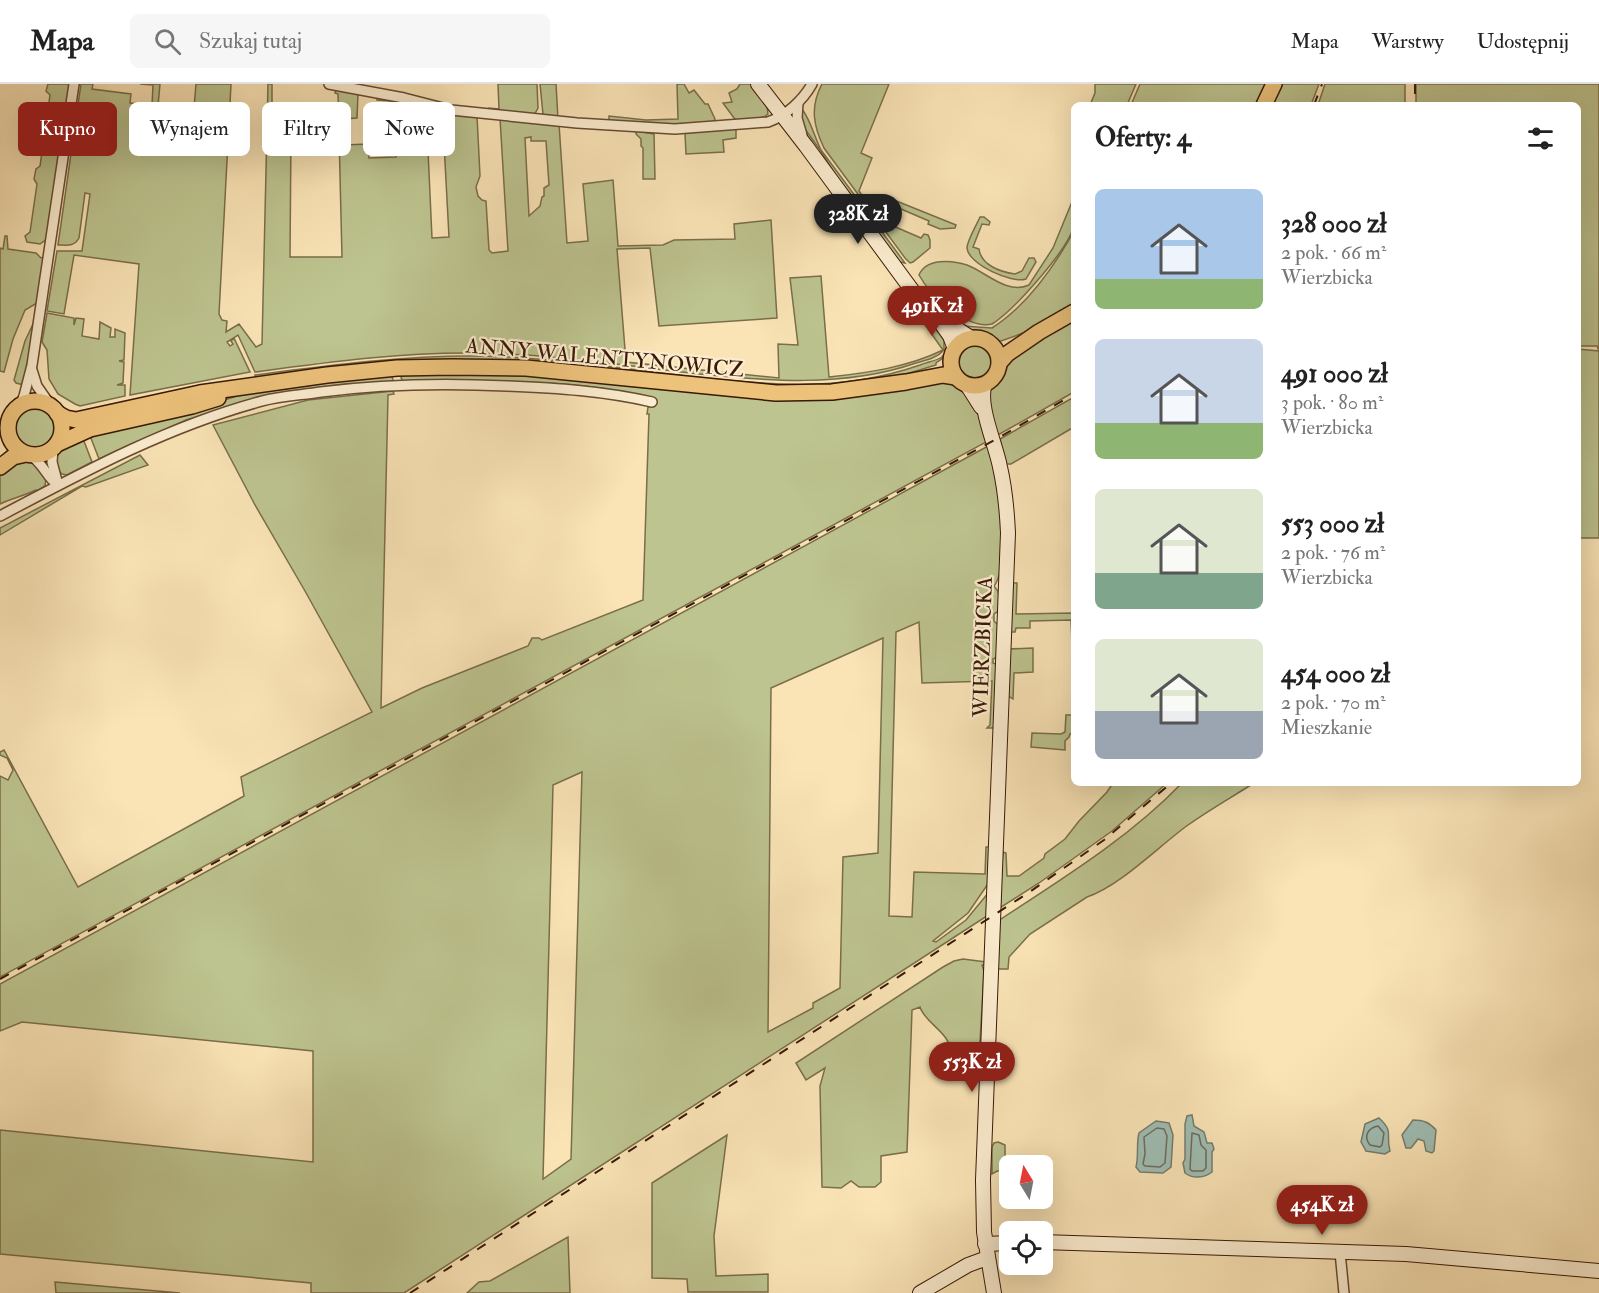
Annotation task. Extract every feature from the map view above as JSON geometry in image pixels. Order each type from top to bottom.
[{"type":"main road","points":[[1265,102],[1274,84]]},
{"type":"main road","points":[[1000,362],[998,353],[992,344],[984,339],[971,338],[961,342],[953,354],[951,367],[962,381],[976,386],[985,384],[996,375],[1000,362],[1007,354],[1071,314]]},
{"type":"main road","points":[[992,344],[1006,343],[1039,332]]},
{"type":"main road","name":"ANNY WALENTYNOWICZ","points":[[879,385],[940,366],[953,354]]},
{"type":"main road","name":"ANNY WALENTYNOWICZ","points":[[54,409],[66,418],[76,420],[190,395],[354,372],[452,367],[554,371],[767,393],[832,392],[943,375],[962,381]]},
{"type":"main road","name":"ANNY WALENTYNOWICZ","points":[[55,446],[90,429],[192,406],[255,387]]},
{"type":"main road","points":[[0,438],[12,413],[20,406],[37,401],[54,409],[62,430],[55,446],[42,454],[13,457],[0,467]]},
{"type":"main road","points":[[9,421],[8,430],[12,443],[18,450],[28,455]]},
{"type":"street","points":[[20,406],[32,365],[74,84]]},
{"type":"street","points":[[329,84],[451,110],[577,123],[675,129],[768,122],[798,103],[812,84]]},
{"type":"street","points":[[758,84],[920,301],[948,332],[953,354]]},
{"type":"street","points":[[798,103],[797,118],[806,146]]},
{"type":"street","points":[[933,313],[971,338]]},
{"type":"street","points":[[32,365],[37,386],[54,409]]},
{"type":"street","name":"WIERZBICKA","points":[[962,381],[985,414]]},
{"type":"street","points":[[0,516],[115,455],[175,429],[251,404],[278,398],[369,386],[461,384],[587,390],[652,402]]},
{"type":"street","name":"WIERZBICKA","points":[[985,384],[982,394],[985,414],[1000,468],[1008,523],[983,1180],[986,1251]]},
{"type":"street","points":[[55,446],[52,466],[58,485]]},
{"type":"street","points":[[28,455],[43,465],[51,479],[58,485]]},
{"type":"street","points":[[1053,1242],[1406,1254],[1599,1271]]},
{"type":"street","points":[[920,1293],[968,1265],[986,1251],[999,1247]]},
{"type":"street","points":[[986,1251],[994,1293]]},
{"type":"street","points":[[1340,1252],[1344,1293]]},
{"type":"green space","points":[[48,84],[70,84],[67,102],[49,102],[50,95],[46,91]]},
{"type":"green space","points":[[81,84],[93,84],[92,89],[131,94],[129,156],[227,156],[219,314],[222,320],[227,321],[226,332],[239,324],[256,347],[262,344],[266,156],[291,156],[290,257],[342,257],[340,156],[351,156],[351,145],[363,144],[363,156],[369,156],[369,158],[428,156],[432,238],[449,237],[445,156],[455,156],[455,113],[477,116],[480,176],[476,187],[478,196],[486,201],[489,250],[492,253],[508,251],[500,118],[559,124],[567,243],[588,241],[583,184],[613,180],[618,246],[663,245],[674,240],[735,239],[734,224],[771,220],[777,318],[659,326],[650,248],[617,249],[626,362],[779,378],[778,344],[798,345],[790,278],[821,276],[829,377],[888,368],[916,361],[943,350],[904,295],[910,298],[946,338],[944,350],[935,357],[889,371],[833,379],[775,380],[557,358],[477,353],[393,356],[255,372],[238,335],[227,342],[230,346],[234,338],[250,372],[130,395],[139,264],[74,255],[64,314],[47,311],[57,251],[82,251],[90,194],[85,193],[79,238],[73,244],[58,245],[71,156],[117,156],[117,102],[78,102]],"holes":[[[531,137],[531,141],[546,141],[549,185],[544,188],[540,206],[529,216],[525,138]]]},
{"type":"green space","points":[[140,84],[160,84],[158,102],[152,102],[153,85]]},
{"type":"green space","points":[[196,84],[231,84],[230,102],[194,102]]},
{"type":"green space","points":[[268,84],[272,84],[272,102],[268,102]]},
{"type":"green space","points":[[498,84],[537,84],[538,108],[533,117],[490,112],[489,108],[499,109]]},
{"type":"green space","points":[[540,84],[556,84],[558,119],[545,117],[543,114]]},
{"type":"green space","points":[[677,84],[684,84],[689,93],[694,90],[705,104],[708,104],[715,119],[713,123],[673,125],[609,121],[609,116],[646,120],[678,119]]},
{"type":"green space","points":[[740,84],[751,84],[767,106],[768,114],[740,122],[734,118],[723,103],[732,102],[729,93],[737,89]]},
{"type":"green space","points":[[822,84],[889,84],[861,153],[872,158],[859,191],[873,211],[885,217],[884,222],[921,238],[924,234],[928,235],[930,248],[913,262],[910,263],[905,258],[824,148],[817,132],[814,116],[818,92]]},
{"type":"green space","points":[[1095,84],[1136,84],[1128,102],[1091,102],[1095,93]]},
{"type":"green space","points":[[1140,84],[1268,84],[1259,102],[1132,102]]},
{"type":"green space","points":[[1280,84],[1319,84],[1312,102],[1271,102]]},
{"type":"green space","points":[[1325,84],[1405,84],[1405,102],[1319,102]]},
{"type":"green space","points":[[1416,84],[1599,84],[1599,351],[1597,346],[1581,346],[1581,102],[1416,102]]},
{"type":"green space","points":[[336,89],[358,94],[357,118],[351,118],[351,102],[338,102]]},
{"type":"green space","points":[[377,97],[394,99],[392,102],[377,100]]},
{"type":"green space","points":[[802,109],[821,150],[905,263],[896,261],[861,216],[802,125]]},
{"type":"green space","points":[[736,129],[736,138],[723,140],[724,152],[686,154],[685,133]]},
{"type":"green space","points":[[636,131],[654,134],[655,179],[643,179],[643,148]]},
{"type":"green space","points":[[41,156],[59,156],[47,239],[40,244],[27,242],[25,236],[30,232],[37,184],[34,179],[36,169],[40,166]]},
{"type":"green space","points":[[889,198],[956,225],[955,228],[940,229],[928,224],[929,221],[894,206],[891,210],[887,205]]},
{"type":"green space","points":[[1071,204],[1071,232],[1062,248],[1026,293],[992,324],[972,322],[950,309],[940,301],[919,275],[922,269],[933,263],[954,262],[974,268],[1005,285],[1021,287],[1029,285],[1053,248]]},
{"type":"green space","points":[[980,217],[990,222],[989,225],[982,224],[973,247],[979,249],[987,263],[1009,273],[1015,274],[1022,271],[1029,258],[1034,258],[1036,262],[1026,279],[1019,280],[1001,276],[982,266],[969,254],[967,245]]},
{"type":"green space","points":[[5,236],[7,236],[8,249],[36,253],[41,258],[44,257],[37,303],[25,310],[13,339],[4,372],[0,371],[0,248],[3,249]]},
{"type":"green space","points":[[1071,236],[1071,308],[1029,331],[1001,341],[995,341],[984,335],[967,333],[964,326],[992,328],[1005,319],[1028,297],[1058,258]]},
{"type":"green space","points":[[47,313],[74,318],[74,325],[76,318],[84,319],[82,336],[99,339],[100,322],[111,328],[110,337],[115,337],[115,329],[125,333],[124,360],[119,361],[124,362],[123,383],[117,385],[125,385],[125,396],[80,406],[58,394],[49,379],[47,350],[42,342]]},
{"type":"green space","points":[[1071,321],[1071,394],[998,435],[986,400],[987,390],[1001,375],[1005,362]]},
{"type":"green space","points":[[34,322],[24,385],[14,380],[25,341]]},
{"type":"green space","points":[[975,342],[989,347],[994,361],[989,375],[975,380],[961,375],[956,361],[961,347]]},
{"type":"green space","points":[[949,345],[946,356],[936,365],[903,375],[868,382],[777,388],[561,366],[256,381],[255,375],[397,359],[482,356],[557,361],[744,382],[816,384],[852,381],[904,370],[942,357]]},
{"type":"green space","points":[[1581,349],[1599,351],[1599,538],[1581,538]]},
{"type":"green space","points":[[403,374],[537,374],[691,391],[950,381],[971,400],[988,441],[0,977],[0,776],[8,780],[13,770],[7,758],[0,755],[0,752],[4,750],[78,887],[244,796],[241,777],[372,712],[255,505],[213,425],[308,400],[393,391],[394,394],[388,395],[381,708],[422,688],[528,646],[532,638],[542,640],[643,600],[649,414],[647,414],[653,398],[560,384],[403,381],[401,378]]},
{"type":"green space","points":[[391,375],[394,382],[348,385],[253,399],[186,420],[99,459],[89,433],[193,410],[240,395],[272,388]]},
{"type":"green space","points":[[1071,399],[1071,429],[1011,464],[1005,464],[1000,439]]},
{"type":"green space","points":[[35,406],[50,413],[57,428],[50,443],[35,450],[20,443],[13,428],[20,413]]},
{"type":"green space","points":[[82,436],[92,462],[67,475],[62,474],[55,467],[60,450]]},
{"type":"green space","points":[[990,445],[996,476],[1002,540],[999,575],[994,586],[999,594],[1000,603],[1000,610],[994,614],[994,621],[999,626],[998,657],[993,659],[993,663],[998,665],[996,728],[987,728],[990,725],[992,681],[922,683],[919,622],[896,632],[889,916],[912,917],[914,872],[985,874],[986,847],[991,847],[990,881],[968,913],[933,941],[936,942],[966,920],[989,892],[990,914],[404,1293],[311,1293],[311,1283],[0,1254],[0,1130],[313,1162],[313,1051],[22,1022],[0,1031],[0,984]],"holes":[[[883,638],[878,853],[843,857],[840,988],[813,1003],[813,1008],[768,1032],[771,688]],[[582,772],[571,1159],[543,1179],[553,785]]]},
{"type":"green space","points":[[140,455],[148,465],[86,487],[82,486],[0,535],[0,528]]},
{"type":"green space","points":[[25,459],[37,463],[46,477],[45,486],[0,504],[0,472]]},
{"type":"green space","points":[[1012,583],[1017,583],[1016,614],[1071,613],[1071,620],[1030,621],[1030,628],[1016,628],[1015,632],[1010,632]]},
{"type":"green space","points":[[1033,648],[1033,672],[1014,673],[1013,699],[1007,695],[1009,649]]},
{"type":"green space","points":[[1066,715],[1071,715],[1071,734],[1065,741],[1065,750],[1031,747],[1032,733],[1061,734],[1065,732]]},
{"type":"green space","points":[[1111,786],[1164,786],[1112,831],[998,909],[1003,852],[1006,853],[1007,876],[1019,876],[1065,839]]},
{"type":"green space","points":[[1179,786],[1249,786],[1188,825],[1113,884],[1087,897],[1030,934],[1009,957],[1008,969],[997,969],[998,921],[1117,840]]},
{"type":"green space","points":[[963,959],[987,964],[982,965],[984,971],[976,1082],[960,1072],[955,1065],[947,1040],[925,1016],[920,1007],[912,1010],[907,1152],[881,1156],[881,1182],[875,1187],[859,1187],[851,1181],[841,1188],[822,1187],[820,1086],[825,1068],[806,1080],[796,1063],[943,967]]},
{"type":"green space","points":[[727,1135],[714,1236],[716,1276],[768,1274],[768,1292],[688,1292],[687,1279],[652,1278],[652,1183]]},
{"type":"green space","points":[[994,1143],[1005,1145],[1005,1155],[999,1155],[999,1171],[992,1174],[992,1147]]},
{"type":"green space","points":[[568,1237],[570,1293],[467,1293],[479,1282],[490,1281]]},
{"type":"green space","points":[[55,1282],[180,1293],[56,1293]]},
{"type":"water","points":[[1192,1115],[1194,1126],[1204,1132],[1207,1143],[1212,1143],[1214,1149],[1212,1172],[1202,1177],[1185,1173],[1183,1163],[1185,1124],[1187,1116]]},
{"type":"water","points":[[1379,1118],[1388,1131],[1390,1151],[1385,1154],[1366,1151],[1361,1142],[1365,1124]]},
{"type":"water","points":[[1413,1120],[1426,1122],[1436,1130],[1432,1153],[1426,1151],[1424,1141],[1418,1139],[1411,1148],[1406,1148],[1402,1135]]},
{"type":"water","points":[[1156,1121],[1169,1123],[1173,1135],[1171,1167],[1163,1173],[1140,1172],[1136,1167],[1139,1133]]},
{"type":"railway","points":[[1315,102],[1322,84]]},
{"type":"railway","points":[[1415,84],[1415,102]]},
{"type":"railway","points":[[0,979],[1000,437],[1071,396]]},
{"type":"railway","points":[[410,1293],[1031,891],[1104,840],[1167,786]]}]
